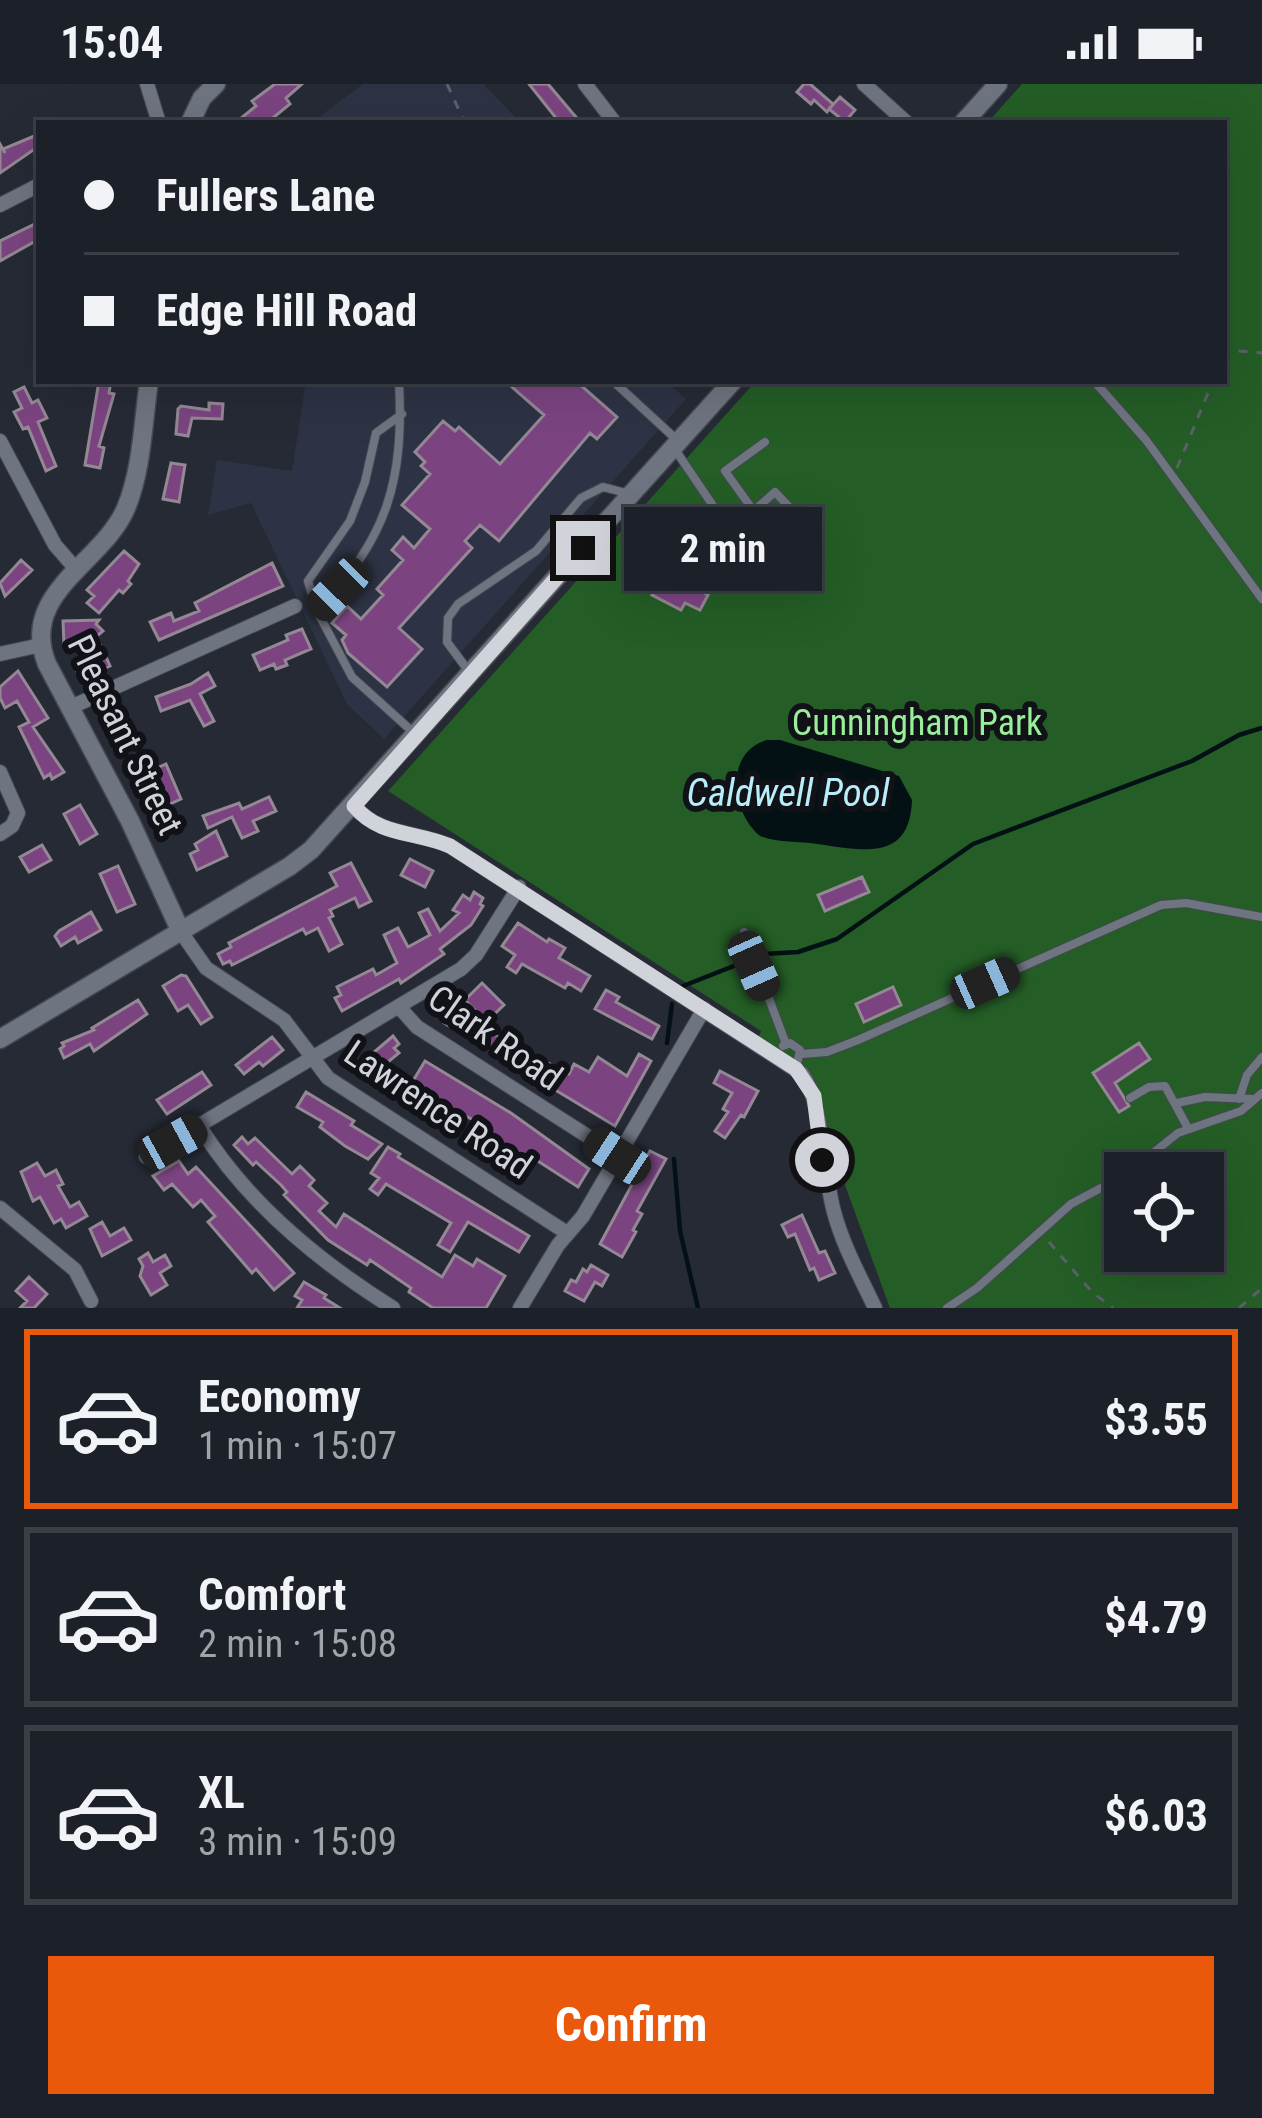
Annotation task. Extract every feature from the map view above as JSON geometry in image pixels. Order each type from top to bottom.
[{"type":"street","points":[[147,84],[158,120]]},
{"type":"street","points":[[191,120],[215,84]]},
{"type":"street","points":[[585,84],[613,120]]},
{"type":"street","points":[[864,84],[905,120]]},
{"type":"street","points":[[966,120],[998,84]]},
{"type":"street","points":[[0,205],[36,187]]},
{"type":"street","name":"Pleasant Street","points":[[149,384],[134,483],[125,510],[110,533],[75,568],[46,611],[41,645],[181,932]]},
{"type":"street","points":[[0,1039],[290,866],[354,806],[730,384]]},
{"type":"street","points":[[0,441],[55,545],[75,568]]},
{"type":"street","points":[[70,707],[295,606]]},
{"type":"street","points":[[0,654],[41,645]]},
{"type":"street","points":[[0,772],[18,813],[12,826],[0,834]]},
{"type":"street","points":[[354,806],[376,827],[437,840],[519,887],[704,1009],[799,1061],[814,1096],[824,1170],[840,1232],[874,1308]]},
{"type":"street","points":[[146,1157],[400,1008],[472,960],[519,887]]},
{"type":"street","name":"Lawrence Road","points":[[181,932],[206,968],[284,1020],[328,1078],[568,1233]]},
{"type":"street","name":"Clark Road","points":[[400,1008],[417,1027],[617,1156]]},
{"type":"street","points":[[520,1308],[583,1216],[704,1009]]},
{"type":"street","points":[[200,1127],[220,1156],[293,1236],[386,1306]]},
{"type":"street","points":[[0,1208],[75,1270],[92,1301]]},
{"type":"lane","points":[[317,611],[353,571],[383,516],[397,471],[399,384]]},
{"type":"lane","points":[[616,384],[676,444],[748,547],[727,567]]},
{"type":"lane","points":[[1096,384],[1172,476],[1262,599]]},
{"type":"lane","points":[[402,415],[376,433],[355,512],[337,546],[308,581],[317,611],[352,677],[415,735]]},
{"type":"lane","points":[[765,442],[725,471],[751,513],[788,556]]},
{"type":"lane","points":[[470,673],[447,642],[453,610],[536,551],[591,491],[610,487],[631,494]]},
{"type":"lane","points":[[732,530],[775,492],[812,532],[763,581],[738,556]]},
{"type":"lane","points":[[799,1061],[858,1040],[1161,905],[1186,903],[1262,917]]},
{"type":"lane","points":[[744,932],[781,1050]]},
{"type":"lane","points":[[1239,1100],[1246,1075],[1262,1057]]},
{"type":"lane","points":[[1130,1098],[1161,1085],[1178,1103],[1187,1128]]},
{"type":"lane","points":[[1178,1103],[1260,1095]]},
{"type":"lane","points":[[1155,1152],[1187,1128],[1241,1111],[1260,1095]]},
{"type":"lane","points":[[947,1308],[977,1288],[1070,1204],[1104,1186]]},
{"type":"path","points":[[447,84],[464,120]]},
{"type":"path","points":[[1227,350],[1262,353]]},
{"type":"path","points":[[1172,476],[1213,384]]},
{"type":"path","points":[[1040,1232],[1092,1292],[1113,1308]]},
{"type":"path","points":[[1239,1308],[1262,1288]]},
{"type":"shaded area","points":[[363,84],[483,84],[518,120],[315,120]]},
{"type":"shaded area","points":[[306,384],[669,384],[686,399],[384,739],[347,704],[251,503],[208,515],[217,460],[292,471]]},
{"type":"green space","name":"Cunningham Park","points":[[1022,84],[1262,84],[1262,1308],[890,1308],[846,1188],[814,1079],[798,1062],[758,1039],[761,1031],[388,791],[753,384],[1227,384],[1227,120],[990,120]]},
{"type":"water","name":"Caldwell Pool","points":[[767,740],[899,776],[912,800],[902,834],[893,843],[866,849],[760,836],[738,798],[738,769],[753,747]]},
{"type":"building","points":[[275,84],[302,84],[286,98],[290,104],[276,120],[239,120],[256,106],[252,101]]},
{"type":"building","points":[[529,84],[548,84],[578,120],[558,120]]},
{"type":"building","points":[[810,84],[833,104],[830,108],[840,97],[855,110],[843,120],[797,92]]},
{"type":"building","points":[[36,135],[36,148],[0,173],[0,144],[5,153],[3,149]]},
{"type":"building","points":[[36,223],[36,241],[0,261],[0,241]]},
{"type":"building","points":[[98,384],[110,384],[109,393],[114,394],[99,446],[104,448],[100,468],[85,465]]},
{"type":"building","points":[[508,384],[579,384],[617,417],[597,439],[590,433],[499,541],[480,525],[465,541],[472,548],[399,628],[422,649],[387,687],[348,653],[342,640],[346,635],[332,623],[347,606],[361,619],[383,595],[377,589],[403,560],[392,550],[403,537],[414,548],[430,529],[402,505],[430,474],[415,452],[443,421],[455,431],[459,427],[500,464],[544,415]]},
{"type":"building","points":[[24,387],[47,418],[38,422],[56,466],[46,471],[28,427],[23,429],[14,412],[22,408],[14,392]]},
{"type":"building","points":[[209,403],[223,404],[222,419],[192,418],[188,436],[176,434],[181,406],[209,410]]},
{"type":"building","points":[[171,463],[185,465],[179,502],[163,499]]},
{"type":"building","points":[[676,549],[706,564],[694,587],[708,595],[700,610],[685,603],[681,610],[652,595],[657,585],[650,581],[660,562],[667,565]]},
{"type":"building","points":[[124,551],[139,564],[128,581],[131,584],[123,593],[119,590],[99,613],[87,603],[94,596],[87,590]]},
{"type":"building","points":[[21,560],[32,570],[5,596],[0,583]]},
{"type":"building","points":[[272,563],[283,586],[159,640],[150,622],[171,613],[174,621],[199,611],[195,603]]},
{"type":"building","points":[[99,620],[100,644],[64,645],[63,621]]},
{"type":"building","points":[[302,629],[311,649],[285,660],[287,665],[260,670],[253,655]]},
{"type":"building","points":[[103,650],[110,666],[80,679],[73,662]]},
{"type":"building","points":[[18,671],[48,718],[33,727],[64,772],[52,779],[50,774],[44,778],[19,727],[29,722],[17,701],[5,708],[0,698],[0,687]]},
{"type":"building","points":[[208,673],[215,686],[200,694],[214,721],[204,726],[190,700],[161,711],[156,697]]},
{"type":"building","points":[[166,764],[181,799],[161,808],[146,773]]},
{"type":"building","points":[[269,797],[276,811],[253,821],[258,831],[242,838],[232,817],[208,828],[203,816],[239,803],[242,809]]},
{"type":"building","points":[[80,805],[97,834],[80,844],[64,814]]},
{"type":"building","points":[[216,831],[227,856],[197,870],[190,854],[198,850],[195,844]]},
{"type":"building","points":[[42,845],[51,860],[29,872],[20,857]]},
{"type":"building","points":[[410,859],[433,871],[425,887],[401,875]]},
{"type":"building","points":[[351,863],[371,901],[359,907],[355,898],[330,910],[333,916],[329,918],[342,944],[329,951],[318,928],[306,934],[303,929],[232,965],[230,961],[223,964],[218,954],[231,947],[229,943],[337,886],[330,873]]},
{"type":"building","points":[[118,866],[135,904],[117,912],[100,874]]},
{"type":"building","points":[[862,877],[869,892],[825,911],[818,895]]},
{"type":"building","points":[[474,892],[483,898],[483,906],[471,925],[440,949],[444,954],[401,983],[399,979],[342,1011],[335,998],[341,995],[337,987],[397,963],[384,935],[398,928],[408,947],[430,935],[419,913],[428,909],[440,931],[459,913],[453,910],[463,895],[470,900]]},
{"type":"building","points":[[91,912],[101,930],[61,946],[55,936],[59,931]]},
{"type":"building","points":[[518,923],[565,948],[559,958],[590,976],[581,991],[568,983],[565,988],[522,964],[516,973],[507,967],[515,955],[502,946]]},
{"type":"building","points":[[181,975],[212,1017],[201,1024],[188,1005],[178,1011],[163,986]]},
{"type":"building","points":[[482,983],[504,1005],[486,1022],[465,1000]]},
{"type":"building","points":[[893,987],[901,1005],[864,1022],[856,1004]]},
{"type":"building","points":[[606,990],[619,997],[616,1002],[659,1026],[652,1039],[595,1009]]},
{"type":"building","points":[[138,1000],[147,1014],[94,1051],[90,1044],[64,1058],[62,1043],[94,1030]]},
{"type":"building","points":[[451,1011],[569,1074],[574,1064],[589,1072],[598,1057],[627,1076],[639,1054],[651,1061],[615,1126],[444,1023]]},
{"type":"building","points":[[393,1036],[399,1053],[377,1071],[366,1059]]},
{"type":"building","points":[[272,1037],[283,1050],[244,1074],[236,1065]]},
{"type":"building","points":[[1139,1043],[1150,1059],[1115,1083],[1129,1106],[1119,1112],[1093,1073]]},
{"type":"building","points":[[425,1061],[511,1113],[589,1169],[578,1187],[527,1154],[520,1165],[510,1159],[515,1151],[477,1132],[482,1124],[408,1089]]},
{"type":"building","points":[[720,1071],[758,1091],[725,1138],[715,1131],[728,1112],[723,1109],[732,1093],[714,1083]]},
{"type":"building","points":[[202,1072],[211,1085],[167,1114],[157,1100]]},
{"type":"building","points":[[306,1092],[382,1144],[368,1159],[345,1146],[320,1127],[323,1122],[297,1107]]},
{"type":"building","points":[[242,1137],[248,1144],[255,1138],[292,1174],[300,1166],[314,1180],[309,1186],[327,1203],[319,1211],[336,1227],[344,1214],[442,1277],[455,1255],[473,1266],[477,1259],[505,1276],[486,1308],[433,1308],[370,1260],[367,1265],[328,1240],[284,1195],[287,1192],[281,1185],[234,1145]]},
{"type":"building","points":[[388,1147],[529,1236],[519,1252],[468,1222],[450,1252],[438,1245],[451,1223],[386,1184],[378,1195],[370,1189],[379,1178],[371,1173]]},
{"type":"building","points":[[650,1151],[666,1159],[637,1211],[642,1214],[622,1257],[600,1244]]},
{"type":"building","points":[[179,1161],[188,1174],[196,1167],[294,1273],[274,1290],[256,1269],[252,1273],[208,1222],[215,1216],[201,1200],[193,1207],[172,1184],[164,1190],[153,1176]]},
{"type":"building","points":[[37,1163],[45,1176],[56,1170],[63,1184],[58,1186],[70,1207],[79,1202],[87,1216],[66,1228],[61,1219],[54,1223],[40,1197],[33,1201],[21,1172]]},
{"type":"building","points":[[802,1215],[819,1253],[825,1251],[835,1273],[819,1280],[795,1234],[788,1237],[782,1225]]},
{"type":"building","points":[[102,1222],[110,1236],[124,1228],[131,1240],[102,1256],[90,1229]]},
{"type":"building","points":[[148,1253],[153,1262],[165,1255],[171,1266],[160,1273],[167,1285],[151,1295],[140,1276],[139,1259]]},
{"type":"building","points":[[591,1265],[608,1275],[602,1286],[595,1282],[584,1301],[565,1291],[571,1280],[576,1282]]},
{"type":"building","points":[[29,1277],[47,1294],[34,1308],[20,1308],[27,1301],[16,1291]]},
{"type":"building","points":[[304,1282],[340,1308],[297,1308],[302,1300],[295,1296]]},
{"type":"waterway","points":[[683,986],[764,954],[798,952],[837,939],[973,844],[1192,761],[1262,728]]},
{"type":"waterway","points":[[667,1043],[672,1004]]},
{"type":"waterway","points":[[674,1159],[680,1231],[698,1308]]},
{"type":"route","points":[[583,548],[354,806],[376,827],[450,846],[519,887],[796,1069],[814,1096],[822,1160]]}]
